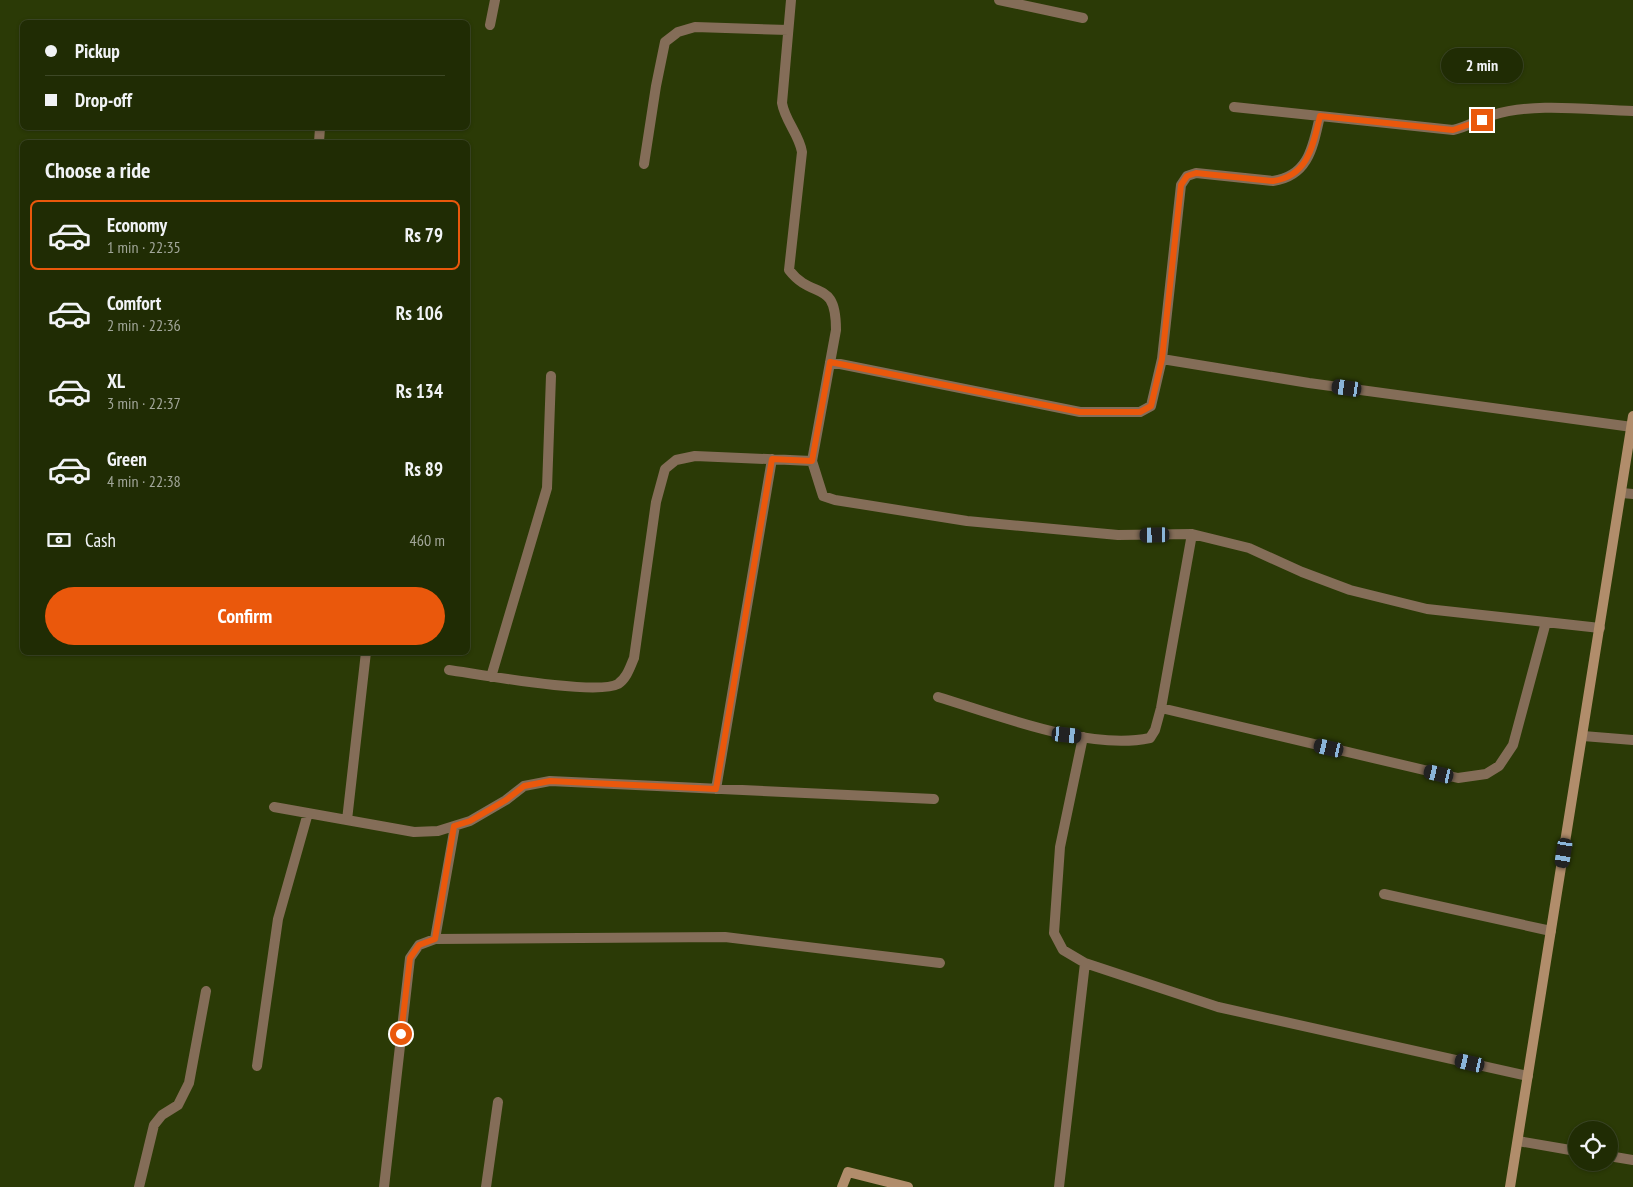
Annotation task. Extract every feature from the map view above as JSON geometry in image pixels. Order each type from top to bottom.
[{"type":"street","points":[[490,25],[495,0]]},
{"type":"street","points":[[790,0],[782,103],[784,112],[800,140],[802,152],[789,270],[796,279],[830,298],[836,309],[836,330],[812,461],[823,496],[835,500],[967,521],[1014,526],[1118,535],[1192,534],[1249,548],[1302,572],[1350,590],[1427,609],[1600,628]]},
{"type":"street","points":[[999,0],[1083,18]]},
{"type":"street","points":[[644,164],[665,42],[678,32],[695,27],[788,30]]},
{"type":"street","points":[[1234,107],[1453,130],[1471,126],[1493,115],[1536,109],[1633,111]]},
{"type":"street","points":[[830,362],[1080,412],[1140,412],[1151,406],[1162,359],[1181,185],[1187,176],[1196,173],[1273,181],[1285,179],[1301,166],[1310,155],[1320,116]]},
{"type":"street","points":[[1162,359],[1309,383],[1632,422],[1510,1187]]},
{"type":"street","points":[[491,677],[547,488],[551,376]]},
{"type":"street","points":[[449,670],[535,684],[606,686],[618,684],[626,675],[634,658],[656,502],[665,469],[676,460],[695,456],[812,461]]},
{"type":"street","points":[[716,789],[772,459]]},
{"type":"street","points":[[1622,494],[1633,494]]},
{"type":"street","points":[[938,697],[1067,735],[1132,742],[1150,738],[1155,730],[1161,708],[1192,534]]},
{"type":"street","points":[[1161,708],[1458,778],[1486,774],[1499,766],[1513,745],[1546,622]]},
{"type":"street","points":[[347,820],[366,655]]},
{"type":"street","points":[[1583,736],[1633,740]]},
{"type":"street","points":[[1084,737],[1060,847],[1054,933],[1063,950],[1085,963],[1218,1007],[1528,1076]]},
{"type":"street","points":[[274,807],[414,832],[438,831],[470,821],[506,800],[524,786],[550,781],[934,799]]},
{"type":"street","points":[[258,1066],[278,919],[308,813]]},
{"type":"street","points":[[435,939],[454,826]]},
{"type":"street","points":[[1384,894],[1551,931]]},
{"type":"street","points":[[384,1187],[410,958],[419,945],[435,939],[725,936],[940,963]]},
{"type":"street","points":[[1059,1187],[1085,963]]},
{"type":"street","points":[[139,1187],[154,1125],[162,1115],[178,1105],[189,1083],[206,991]]},
{"type":"street","points":[[486,1187],[498,1102]]},
{"type":"street","points":[[1518,1141],[1568,1150]]},
{"type":"street","points":[[1618,1158],[1633,1160]]},
{"type":"street","points":[[842,1187],[848,1172],[908,1187]]},
{"type":"route","points":[[401,1034],[410,958],[419,945],[435,939],[454,826],[470,821],[506,800],[524,786],[550,781],[716,789],[772,459],[812,461],[830,362],[1002,398],[1080,412],[1140,412],[1151,406],[1156,391],[1162,359],[1181,185],[1187,176],[1196,173],[1273,181],[1285,179],[1301,166],[1310,155],[1320,116],[1453,130],[1471,126],[1482,120]]}]
